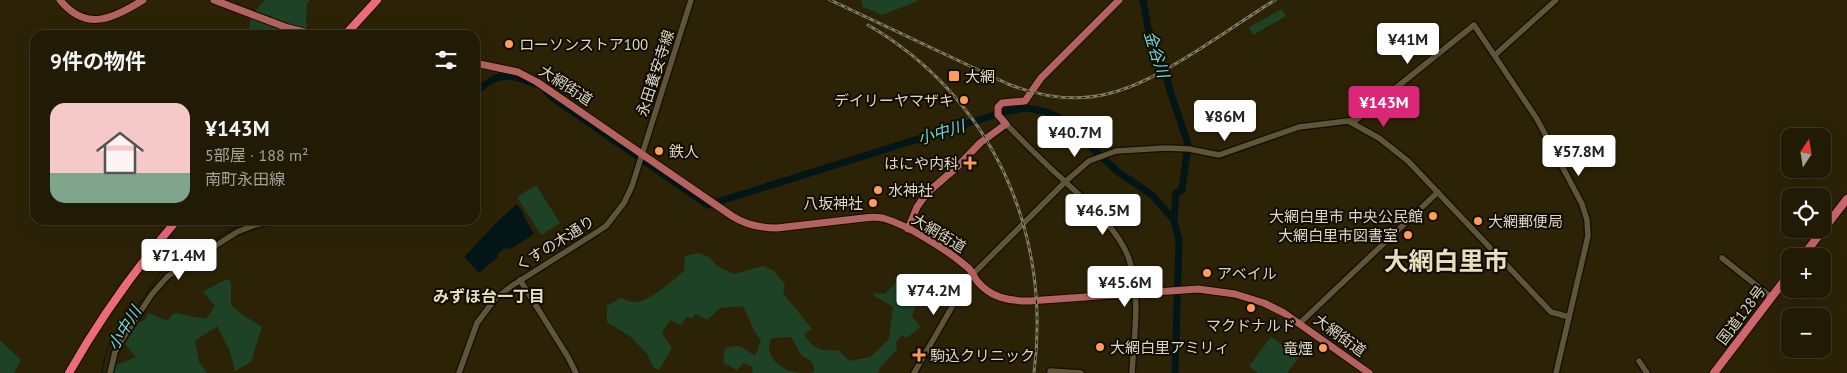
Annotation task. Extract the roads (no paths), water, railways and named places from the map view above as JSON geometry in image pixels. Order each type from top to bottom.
[{"type":"highway","points":[[350,30],[377,0]]},
{"type":"highway","points":[[1809,248],[1847,199]]},
{"type":"highway","points":[[69,373],[100,321],[133,275],[173,225]]},
{"type":"highway","points":[[73,373],[133,275]]},
{"type":"highway","name":"国道128号","points":[[1714,373],[1781,284]]},
{"type":"main road","points":[[60,0],[73,13],[98,20],[120,14],[142,0]]},
{"type":"main road","points":[[214,0],[296,30]]},
{"type":"main road","points":[[908,230],[917,207],[927,194],[980,143],[1006,124],[998,114],[997,109],[1000,105],[1025,101],[1041,78],[1118,0]]},
{"type":"main road","name":"大網街道","points":[[480,65],[518,72],[530,78],[738,220],[763,228],[777,228],[877,217],[886,219],[945,251],[967,266],[988,291],[1010,300],[1029,301],[1182,290],[1209,290],[1253,298],[1300,323],[1369,373]]},
{"type":"street","name":"永田養安寺線","points":[[642,154],[691,0]]},
{"type":"street","points":[[1495,55],[1556,0]]},
{"type":"street","points":[[914,373],[968,279],[1084,164],[1100,156],[1121,150],[1189,149],[1219,155],[1299,127],[1350,122],[1359,119],[1474,25],[1536,119],[1582,204],[1586,220],[1588,236],[1556,373]]},
{"type":"street","points":[[1350,122],[1380,138],[1408,161],[1551,312],[1569,317]]},
{"type":"street","points":[[1006,124],[1065,182],[1124,246],[1136,294],[1132,373]]},
{"type":"street","name":"くすの木通り","points":[[459,373],[477,323],[495,299],[520,280],[597,232],[613,219],[628,196],[642,154]]},
{"type":"street","points":[[1300,323],[1438,192]]},
{"type":"street","points":[[110,373],[115,352],[121,340],[152,294],[168,276],[237,232],[255,225]]},
{"type":"street","points":[[1722,258],[1771,297]]},
{"type":"street","points":[[520,280],[576,373]]},
{"type":"street","points":[[1639,361],[1647,373]]},
{"type":"street","points":[[1050,371],[1081,373]]},
{"type":"waterway","name":"金谷川","points":[[1143,0],[1148,28],[1167,78],[1188,144],[1182,190],[1176,193],[1174,220]]},
{"type":"waterway","name":"小中川","points":[[480,88],[489,81],[503,76],[525,80],[534,84]]},
{"type":"waterway","name":"小中川","points":[[546,91],[553,98],[708,205],[1004,112],[1025,108],[1047,112],[1060,118],[1118,172],[1152,195],[1174,220],[1179,241],[1175,373]]},
{"type":"waterway","name":"小中川","points":[[102,373],[105,356],[110,344],[169,261],[197,249],[239,225]]},
{"type":"railway","points":[[830,0],[1008,84],[1035,93],[1084,98],[1128,88],[1149,78],[1195,52],[1275,0]]},
{"type":"railway","points":[[868,25],[911,55],[949,90],[980,130],[1004,173],[1022,220],[1033,269],[1037,321],[1034,373]]},
{"type":"place","name":"ローソンストア100","points":[[509,44]]},
{"type":"place","name":"大網","points":[[954,76]]},
{"type":"place","name":"デイリーヤマザキ","points":[[964,100]]},
{"type":"place","name":"鉄人","points":[[659,151]]},
{"type":"place","name":"はにや内科","points":[[970,163]]},
{"type":"place","name":"水神社","points":[[878,190]]},
{"type":"place","name":"八坂神社","points":[[873,203]]},
{"type":"place","name":"大網白里市 中央公民館","points":[[1433,216]]},
{"type":"place","name":"大網郵便局","points":[[1478,221]]},
{"type":"place","name":"大網白里市図書室","points":[[1408,235]]},
{"type":"place","name":"アベイル","points":[[1207,273]]},
{"type":"place","name":"マクドナルド","points":[[1251,308]]},
{"type":"place","name":"大網白里アミリィ","points":[[1100,347]]},
{"type":"place","name":"竜煙","points":[[1323,348]]},
{"type":"place","name":"駒込クリニック","points":[[919,355]]},
{"type":"district","name":"大網白里市","points":[[1446,261]]},
{"type":"district","name":"みずほ台一丁目","points":[[489,296]]}]
